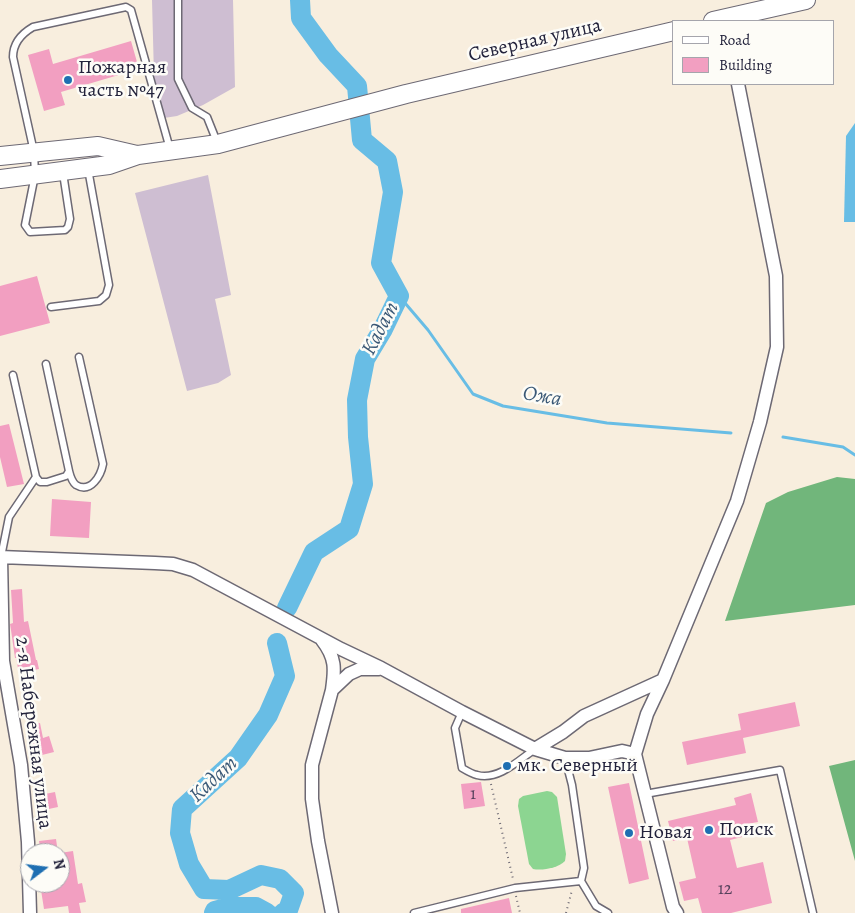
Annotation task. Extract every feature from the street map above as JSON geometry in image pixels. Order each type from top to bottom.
[{"type":"street","points":[[722,20],[806,0]]},
{"type":"street","name":"Северная улица","points":[[218,144],[322,115],[672,30]]},
{"type":"street","points":[[677,913],[673,907],[635,754],[647,714],[664,680],[737,501],[760,422],[777,347],[776,276],[738,85]]},
{"type":"street","points":[[0,179],[109,165],[138,155],[218,144]]},
{"type":"street","points":[[0,156],[98,146],[138,155]]},
{"type":"street","points":[[0,557],[173,564],[193,570],[534,749],[565,758],[589,758],[622,751],[635,754]]},
{"type":"street","name":"2-я Набережная улица","points":[[0,557],[3,661],[21,765],[28,842],[30,913]]},
{"type":"street","points":[[320,638],[329,649],[335,667],[332,690],[312,765],[312,799],[318,842],[332,913]]},
{"type":"street","points":[[332,690],[349,674],[360,669],[381,668]]},
{"type":"street","points":[[534,749],[563,732],[584,716],[664,680]]},
{"type":"lane","points":[[178,0],[178,79],[192,108],[207,117],[218,144]]},
{"type":"lane","points":[[63,171],[70,220],[68,227],[65,230],[30,232],[25,225],[35,175],[34,152],[13,57],[13,46],[26,31],[33,27],[126,7],[131,10],[171,150]]},
{"type":"lane","points":[[51,307],[99,301],[106,294],[109,284],[88,168]]},
{"type":"lane","points":[[46,364],[69,471],[76,485],[86,486],[97,480],[102,471],[102,464],[79,357]]},
{"type":"lane","points":[[12,375],[36,477],[40,482],[47,482],[66,476],[69,471]]},
{"type":"lane","points":[[0,557],[9,517],[36,477]]},
{"type":"lane","points":[[462,712],[455,728],[462,768],[478,776],[490,776],[500,772],[534,749]]},
{"type":"lane","points":[[565,758],[572,785],[584,868],[581,881],[596,906],[608,913]]},
{"type":"lane","points":[[645,794],[780,770],[813,913]]},
{"type":"lane","points":[[414,913],[515,888],[581,881]]},
{"type":"path","points":[[490,776],[520,913]]},
{"type":"path","points":[[566,913],[573,882]]},
{"type":"shaded area","points":[[152,0],[233,0],[235,87],[203,105],[177,116],[164,118],[154,76]]},
{"type":"shaded area","points":[[208,175],[231,295],[215,299],[231,375],[218,383],[187,391],[135,193]]},
{"type":"green space","points":[[837,477],[855,479],[855,605],[725,621],[766,503],[788,492]]},
{"type":"green space","points":[[855,760],[855,861],[829,766]]},
{"type":"green space","points":[[547,791],[552,792],[557,797],[566,854],[565,861],[550,868],[533,869],[529,864],[518,806],[519,799],[523,796]]},
{"type":"water","points":[[855,123],[855,222],[844,222],[846,136]]},
{"type":"building","name":"Пожарная часть №47","points":[[131,41],[139,69],[61,92],[65,105],[44,111],[28,55],[49,49],[53,64]]},
{"type":"building","points":[[37,276],[50,323],[0,336],[0,286]]},
{"type":"building","points":[[9,424],[24,484],[7,487],[0,457],[0,426]]},
{"type":"building","points":[[52,499],[91,502],[89,538],[50,536]]},
{"type":"building","points":[[22,589],[24,622],[28,621],[39,669],[19,673],[10,624],[13,623],[11,590]]},
{"type":"building","points":[[795,702],[800,726],[743,738],[746,753],[687,765],[682,742],[741,730],[738,714]]},
{"type":"building","points":[[40,723],[43,738],[49,736],[54,752],[34,757],[26,726]]},
{"type":"building","points":[[481,782],[485,806],[464,809],[461,784]]},
{"type":"building","name":"Новая","points":[[629,783],[649,879],[629,884],[608,787]]},
{"type":"building","points":[[55,792],[58,807],[44,810],[40,795]]},
{"type":"building","points":[[751,793],[758,822],[747,824],[750,835],[730,840],[737,868],[763,862],[772,903],[731,913],[702,913],[698,898],[684,901],[679,882],[696,878],[687,838],[673,841],[668,821],[736,805],[734,798]]},
{"type":"building","points":[[56,839],[57,843],[39,843],[39,841]]},
{"type":"building","points":[[70,851],[73,851],[78,884],[82,883],[86,902],[79,903],[81,913],[69,913],[68,906],[44,909],[41,893],[70,893]]},
{"type":"building","points":[[509,898],[512,913],[461,913],[461,909]]},
{"type":"waterway","name":"Кадат","points":[[287,608],[314,552],[349,529],[363,484],[358,437],[357,400],[365,359],[383,329],[399,296],[381,263],[393,192],[387,161],[362,140],[357,86],[328,55],[301,18],[300,0]]},
{"type":"waterway","name":"Ожа","points":[[399,296],[428,330],[473,394],[503,406],[607,423],[731,433]]},
{"type":"waterway","name":"Ожа","points":[[783,437],[843,447],[855,455]]},
{"type":"waterway","name":"Кадат","points":[[277,643],[285,676],[268,715],[238,758],[182,809],[180,833],[189,864],[204,889],[229,890],[261,875],[280,879],[294,893],[288,910],[283,913]]},
{"type":"waterway","name":"Кадат","points":[[214,913],[215,911],[230,907],[256,907],[267,913]]},
{"type":"place","name":"Пожарная часть №47","points":[[68,80]]},
{"type":"place","name":"мк. Северный","points":[[507,766]]},
{"type":"place","name":"Поиск","points":[[709,830]]},
{"type":"place","name":"Новая","points":[[629,833]]}]
